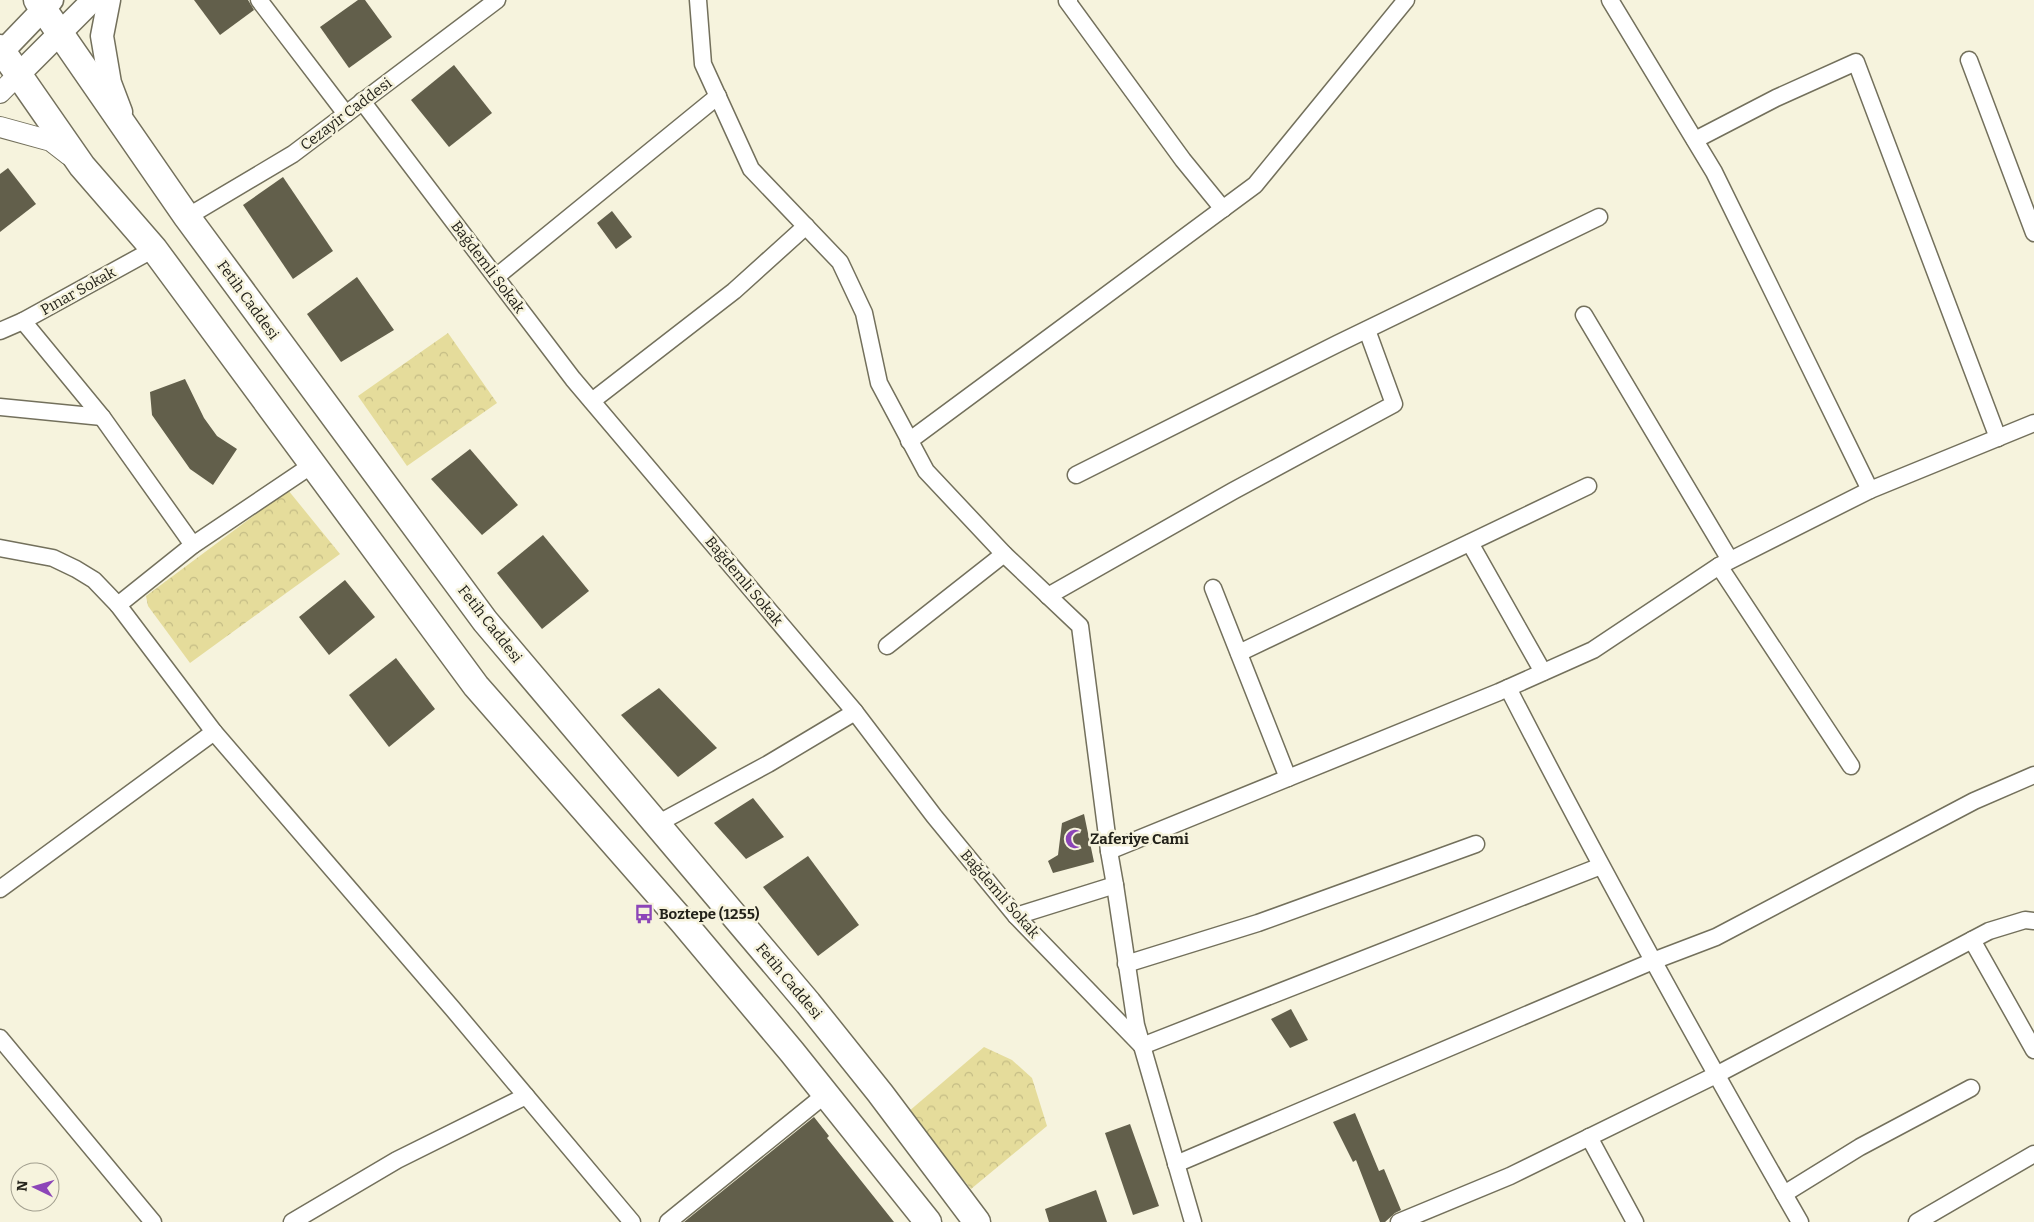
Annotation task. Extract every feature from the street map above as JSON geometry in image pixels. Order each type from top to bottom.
[{"type":"main road","points":[[19,74],[92,0]]},
{"type":"main road","points":[[109,0],[102,36],[110,83],[128,132]]},
{"type":"main road","points":[[44,3],[1,51],[82,166],[154,249],[476,686],[682,922],[826,1094],[924,1221]]},
{"type":"main road","name":"Fetih Caddesi","points":[[44,3],[59,33],[187,217],[485,621],[808,1003],[880,1093],[977,1222]]},
{"type":"street","points":[[259,0],[346,114]]},
{"type":"street","name":"Cezayir Caddesi","points":[[187,217],[294,154],[496,0]]},
{"type":"street","points":[[698,0],[703,64],[752,169],[840,262],[864,313],[879,383],[926,471],[1004,554],[1080,626],[1108,851],[1116,885],[1136,1025],[1192,1222]]},
{"type":"street","points":[[1069,0],[1067,1],[1183,160],[1223,209]]},
{"type":"street","points":[[910,441],[1255,186],[1406,0]]},
{"type":"street","points":[[1610,0],[1714,172],[1870,490]]},
{"type":"street","points":[[1969,60],[2033,225]]},
{"type":"street","points":[[1695,140],[1776,98],[1856,62],[1998,438]]},
{"type":"street","points":[[0,93],[19,74]]},
{"type":"street","points":[[496,277],[718,96]]},
{"type":"street","name":"Bağdemli Sokak","points":[[362,102],[592,401],[855,712],[934,816],[1016,916],[1142,1046]]},
{"type":"street","points":[[0,127],[50,141],[82,166]]},
{"type":"street","points":[[1076,475],[1598,217]]},
{"type":"street","points":[[592,401],[734,291],[806,226]]},
{"type":"street","name":"Pınar Sokak","points":[[0,331],[22,321],[154,249]]},
{"type":"street","points":[[1584,315],[1725,563],[1851,766]]},
{"type":"street","points":[[22,321],[102,417],[193,545]]},
{"type":"street","points":[[1048,596],[1234,491],[1394,404],[1367,330]]},
{"type":"street","points":[[0,407],[102,417]]},
{"type":"street","points":[[1108,851],[1508,688],[1593,650],[1725,563],[1870,490],[2034,423]]},
{"type":"street","points":[[118,606],[193,545],[312,465]]},
{"type":"street","points":[[1238,653],[1588,486]]},
{"type":"street","points":[[1470,543],[1543,672]]},
{"type":"street","points":[[0,548],[53,558],[94,580],[118,606],[214,732],[632,1222]]},
{"type":"street","points":[[887,646],[1004,554]]},
{"type":"street","points":[[1213,588],[1288,778]]},
{"type":"street","points":[[1508,688],[1652,961],[1800,1222]]},
{"type":"street","points":[[656,824],[768,764],[855,712]]},
{"type":"street","points":[[0,889],[214,732]]},
{"type":"street","points":[[1176,1164],[1652,961],[1716,937],[1974,801],[2034,775]]},
{"type":"street","points":[[1126,964],[1258,922],[1476,844]]},
{"type":"street","points":[[1142,1046],[1601,866]]},
{"type":"street","points":[[1016,916],[1116,885]]},
{"type":"street","points":[[1399,1222],[1510,1176],[1716,1075],[1972,940],[2025,920],[2034,921]]},
{"type":"street","points":[[1972,940],[2034,1050]]},
{"type":"street","points":[[0,1038],[153,1222]]},
{"type":"street","points":[[1784,1194],[1860,1147],[1971,1088]]},
{"type":"street","points":[[668,1222],[826,1094]]},
{"type":"street","points":[[292,1222],[397,1160],[526,1096]]},
{"type":"street","points":[[1589,1137],[1635,1222]]},
{"type":"street","points":[[1917,1222],[2034,1154]]},
{"type":"green space","points":[[448,333],[497,403],[407,466],[358,396]]},
{"type":"green space","points":[[288,490],[340,554],[190,663],[148,606],[146,596]]},
{"type":"green space","points":[[984,1047],[1012,1060],[1032,1078],[1047,1126],[971,1189],[908,1112]]},
{"type":"building","points":[[194,0],[248,0],[254,10],[220,35]]},
{"type":"building","points":[[358,0],[365,0],[392,37],[349,68],[320,27]]},
{"type":"building","points":[[454,65],[492,113],[449,147],[411,100]]},
{"type":"building","points":[[8,168],[36,204],[0,232],[0,174]]},
{"type":"building","points":[[283,177],[333,251],[293,279],[243,205]]},
{"type":"building","points":[[612,211],[632,237],[616,249],[597,223]]},
{"type":"building","points":[[357,277],[394,330],[341,362],[307,314]]},
{"type":"building","points":[[185,379],[204,418],[217,436],[237,449],[213,485],[190,469],[152,415],[150,392]]},
{"type":"building","points":[[470,449],[518,505],[482,535],[431,479]]},
{"type":"building","points":[[543,535],[589,591],[542,629],[497,573]]},
{"type":"building","points":[[345,580],[375,617],[329,655],[299,617]]},
{"type":"building","points":[[396,658],[435,709],[389,747],[349,695]]},
{"type":"building","points":[[659,688],[717,748],[678,777],[621,715]]},
{"type":"building","points":[[753,798],[784,837],[746,859],[714,823]]},
{"type":"building","name":"Zaferiye Cami","points":[[1084,814],[1094,862],[1053,873],[1048,861],[1058,855],[1062,823]]},
{"type":"building","points":[[808,856],[859,925],[818,956],[763,887]]},
{"type":"building","points":[[1291,1009],[1308,1040],[1290,1048],[1271,1019]]},
{"type":"building","points":[[1355,1113],[1379,1171],[1384,1169],[1401,1210],[1385,1222],[1380,1222],[1356,1160],[1353,1162],[1333,1122]]},
{"type":"building","points":[[814,1117],[829,1136],[827,1138],[894,1222],[684,1222]]},
{"type":"building","points":[[1130,1124],[1159,1206],[1133,1215],[1105,1133]]},
{"type":"building","points":[[1096,1190],[1107,1222],[1049,1222],[1045,1209]]},
{"type":"place","name":"Zaferiye Cami","points":[[1075,839]]},
{"type":"place","name":"Boztepe (1255)","points":[[644,914]]}]
